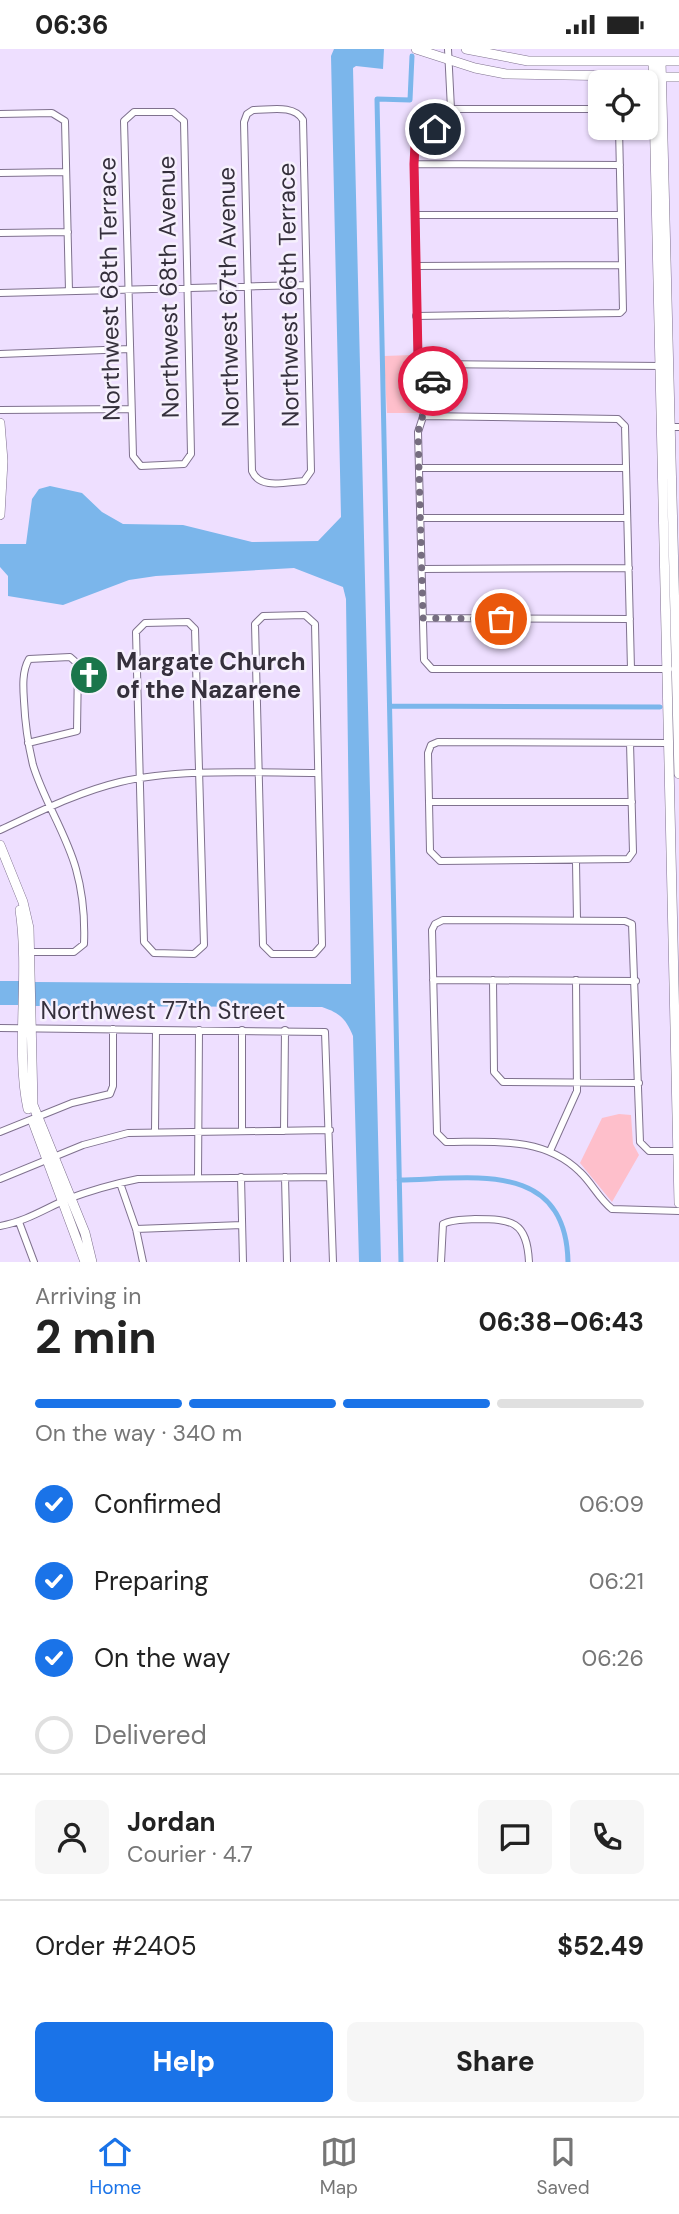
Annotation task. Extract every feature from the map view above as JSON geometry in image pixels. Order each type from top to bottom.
[{"type":"street","points":[[416,49],[475,68],[528,76],[588,76]]},
{"type":"street","points":[[434,383],[427,364],[418,357],[414,164],[415,145],[447,120],[451,109],[448,49]]},
{"type":"street","points":[[466,49],[528,61],[679,61]]},
{"type":"street","points":[[657,61],[657,70]]},
{"type":"street","points":[[658,77],[679,77]]},
{"type":"street","points":[[451,109],[588,109]]},
{"type":"street","name":"Northwest 66th Terrace","points":[[247,114],[266,110],[299,113],[303,120],[311,471],[304,481],[263,483],[255,479]]},
{"type":"street","name":"Northwest 68th Avenue","points":[[127,115],[134,112],[173,112],[180,115],[184,121],[188,289],[191,454],[184,464],[141,465],[134,461]]},
{"type":"street","points":[[0,114],[59,115],[65,121],[69,291]]},
{"type":"street","name":"Northwest 67th Avenue","points":[[247,114],[244,122],[251,471],[255,479]]},
{"type":"street","name":"Northwest 68th Terrace","points":[[127,115],[124,121],[134,461]]},
{"type":"street","points":[[658,118],[664,366],[670,427],[679,1203]]},
{"type":"street","points":[[416,316],[620,313],[623,310],[619,140]]},
{"type":"street","points":[[414,164],[620,165]]},
{"type":"street","points":[[0,173],[66,172]]},
{"type":"street","points":[[415,215],[621,215]]},
{"type":"street","points":[[0,233],[68,232]]},
{"type":"street","points":[[416,266],[622,265]]},
{"type":"street","points":[[0,293],[306,285]]},
{"type":"street","points":[[0,354],[130,349]]},
{"type":"street","points":[[427,364],[664,366]]},
{"type":"street","points":[[451,365],[434,383],[418,432],[423,618],[427,666],[432,669],[674,668]]},
{"type":"street","points":[[0,410],[131,409]]},
{"type":"street","points":[[423,416],[622,421],[625,426],[631,669]]},
{"type":"street","points":[[0,423],[4,461],[0,515]]},
{"type":"street","points":[[420,468],[626,468]]},
{"type":"street","points":[[421,518],[627,518]]},
{"type":"street","points":[[422,569],[629,568]]},
{"type":"street","points":[[305,615],[315,624],[318,773],[320,950],[314,954],[272,954],[263,944],[255,624],[259,618],[305,615]]},
{"type":"street","points":[[423,618],[630,619]]},
{"type":"street","points":[[145,623],[193,625],[199,775],[204,945],[194,954],[154,953],[147,949],[144,942],[138,626],[145,623]]},
{"type":"street","points":[[28,952],[80,950],[84,944],[81,888],[34,767],[29,743],[23,692],[25,667],[29,659],[38,656],[74,659],[78,664],[77,731],[29,743]]},
{"type":"street","points":[[630,743],[632,852],[628,859],[576,862],[440,861],[434,858],[430,851],[428,753],[431,745],[438,743],[630,743],[675,744]]},
{"type":"street","points":[[675,744],[679,774]]},
{"type":"street","points":[[0,830],[92,790],[140,778],[318,773]]},
{"type":"street","points":[[429,801],[632,802]]},
{"type":"street","points":[[0,845],[29,928],[28,1029],[34,1118],[67,1200],[85,1233],[92,1262]]},
{"type":"street","points":[[576,862],[577,920]]},
{"type":"street","points":[[678,1151],[649,1151],[643,1148],[640,1142],[632,924],[577,920],[443,920],[435,924],[432,930],[433,980],[437,1133],[440,1139],[446,1142],[527,1144],[550,1151],[579,1170],[612,1209],[679,1211]]},
{"type":"street","points":[[433,980],[636,981]]},
{"type":"street","points":[[492,980],[494,1072],[498,1079],[503,1082],[639,1083]]},
{"type":"street","points":[[550,1151],[578,1083],[576,980]]},
{"type":"street","name":"Northwest 77th Street","points":[[0,1028],[326,1032],[330,1130]]},
{"type":"street","points":[[0,1132],[113,1090],[113,1029]]},
{"type":"street","points":[[155,1131],[156,1030]]},
{"type":"street","points":[[198,1177],[199,1030]]},
{"type":"street","points":[[242,1030],[242,1131]]},
{"type":"street","points":[[284,1131],[285,1030]]},
{"type":"street","points":[[0,1179],[104,1138],[155,1131],[330,1130],[332,1262]]},
{"type":"street","points":[[241,1177],[243,1262]]},
{"type":"street","points":[[285,1177],[287,1262]]},
{"type":"street","points":[[0,1226],[19,1223],[67,1200],[120,1183],[148,1178],[331,1177]]},
{"type":"street","points":[[120,1183],[136,1229],[143,1262]]},
{"type":"street","points":[[67,1200],[85,1262]]},
{"type":"street","points":[[441,1262],[443,1224],[451,1220],[504,1219],[519,1227],[526,1236],[529,1262]]},
{"type":"street","points":[[19,1223],[34,1262]]},
{"type":"street","points":[[136,1229],[242,1225]]},
{"type":"shaded area","points":[[412,355],[428,372],[429,384],[423,403],[418,413],[387,413],[384,356]]},
{"type":"shaded area","points":[[619,1114],[631,1115],[633,1144],[639,1155],[612,1202],[580,1163],[602,1118]]},
{"type":"water","points":[[334,49],[384,49],[383,69],[353,68],[381,1262],[359,1262],[353,1036],[338,1014],[322,1007],[35,1006],[35,982],[351,984],[346,599],[343,587],[294,568],[156,576],[129,580],[63,605],[8,596],[8,576],[0,567],[0,544],[26,544],[32,499],[39,489],[50,486],[82,493],[102,512],[123,524],[183,525],[252,542],[318,541],[341,517],[331,56]]},
{"type":"water","points":[[0,981],[20,981],[20,1005],[0,1005]]},
{"type":"waterway","points":[[401,1262],[377,99],[410,100],[412,56]]},
{"type":"waterway","points":[[390,706],[660,707]]},
{"type":"waterway","points":[[399,1180],[484,1178],[510,1182],[533,1191],[551,1206],[563,1229],[568,1262]]},
{"type":"way so far","points":[[433,381],[418,432],[423,618],[501,619]]},
{"type":"place","name":"Margate Church of the Nazarene","points":[[89,675]]},
{"type":"route","points":[[433,381],[427,364],[418,357],[414,164],[415,145],[435,129]]}]
